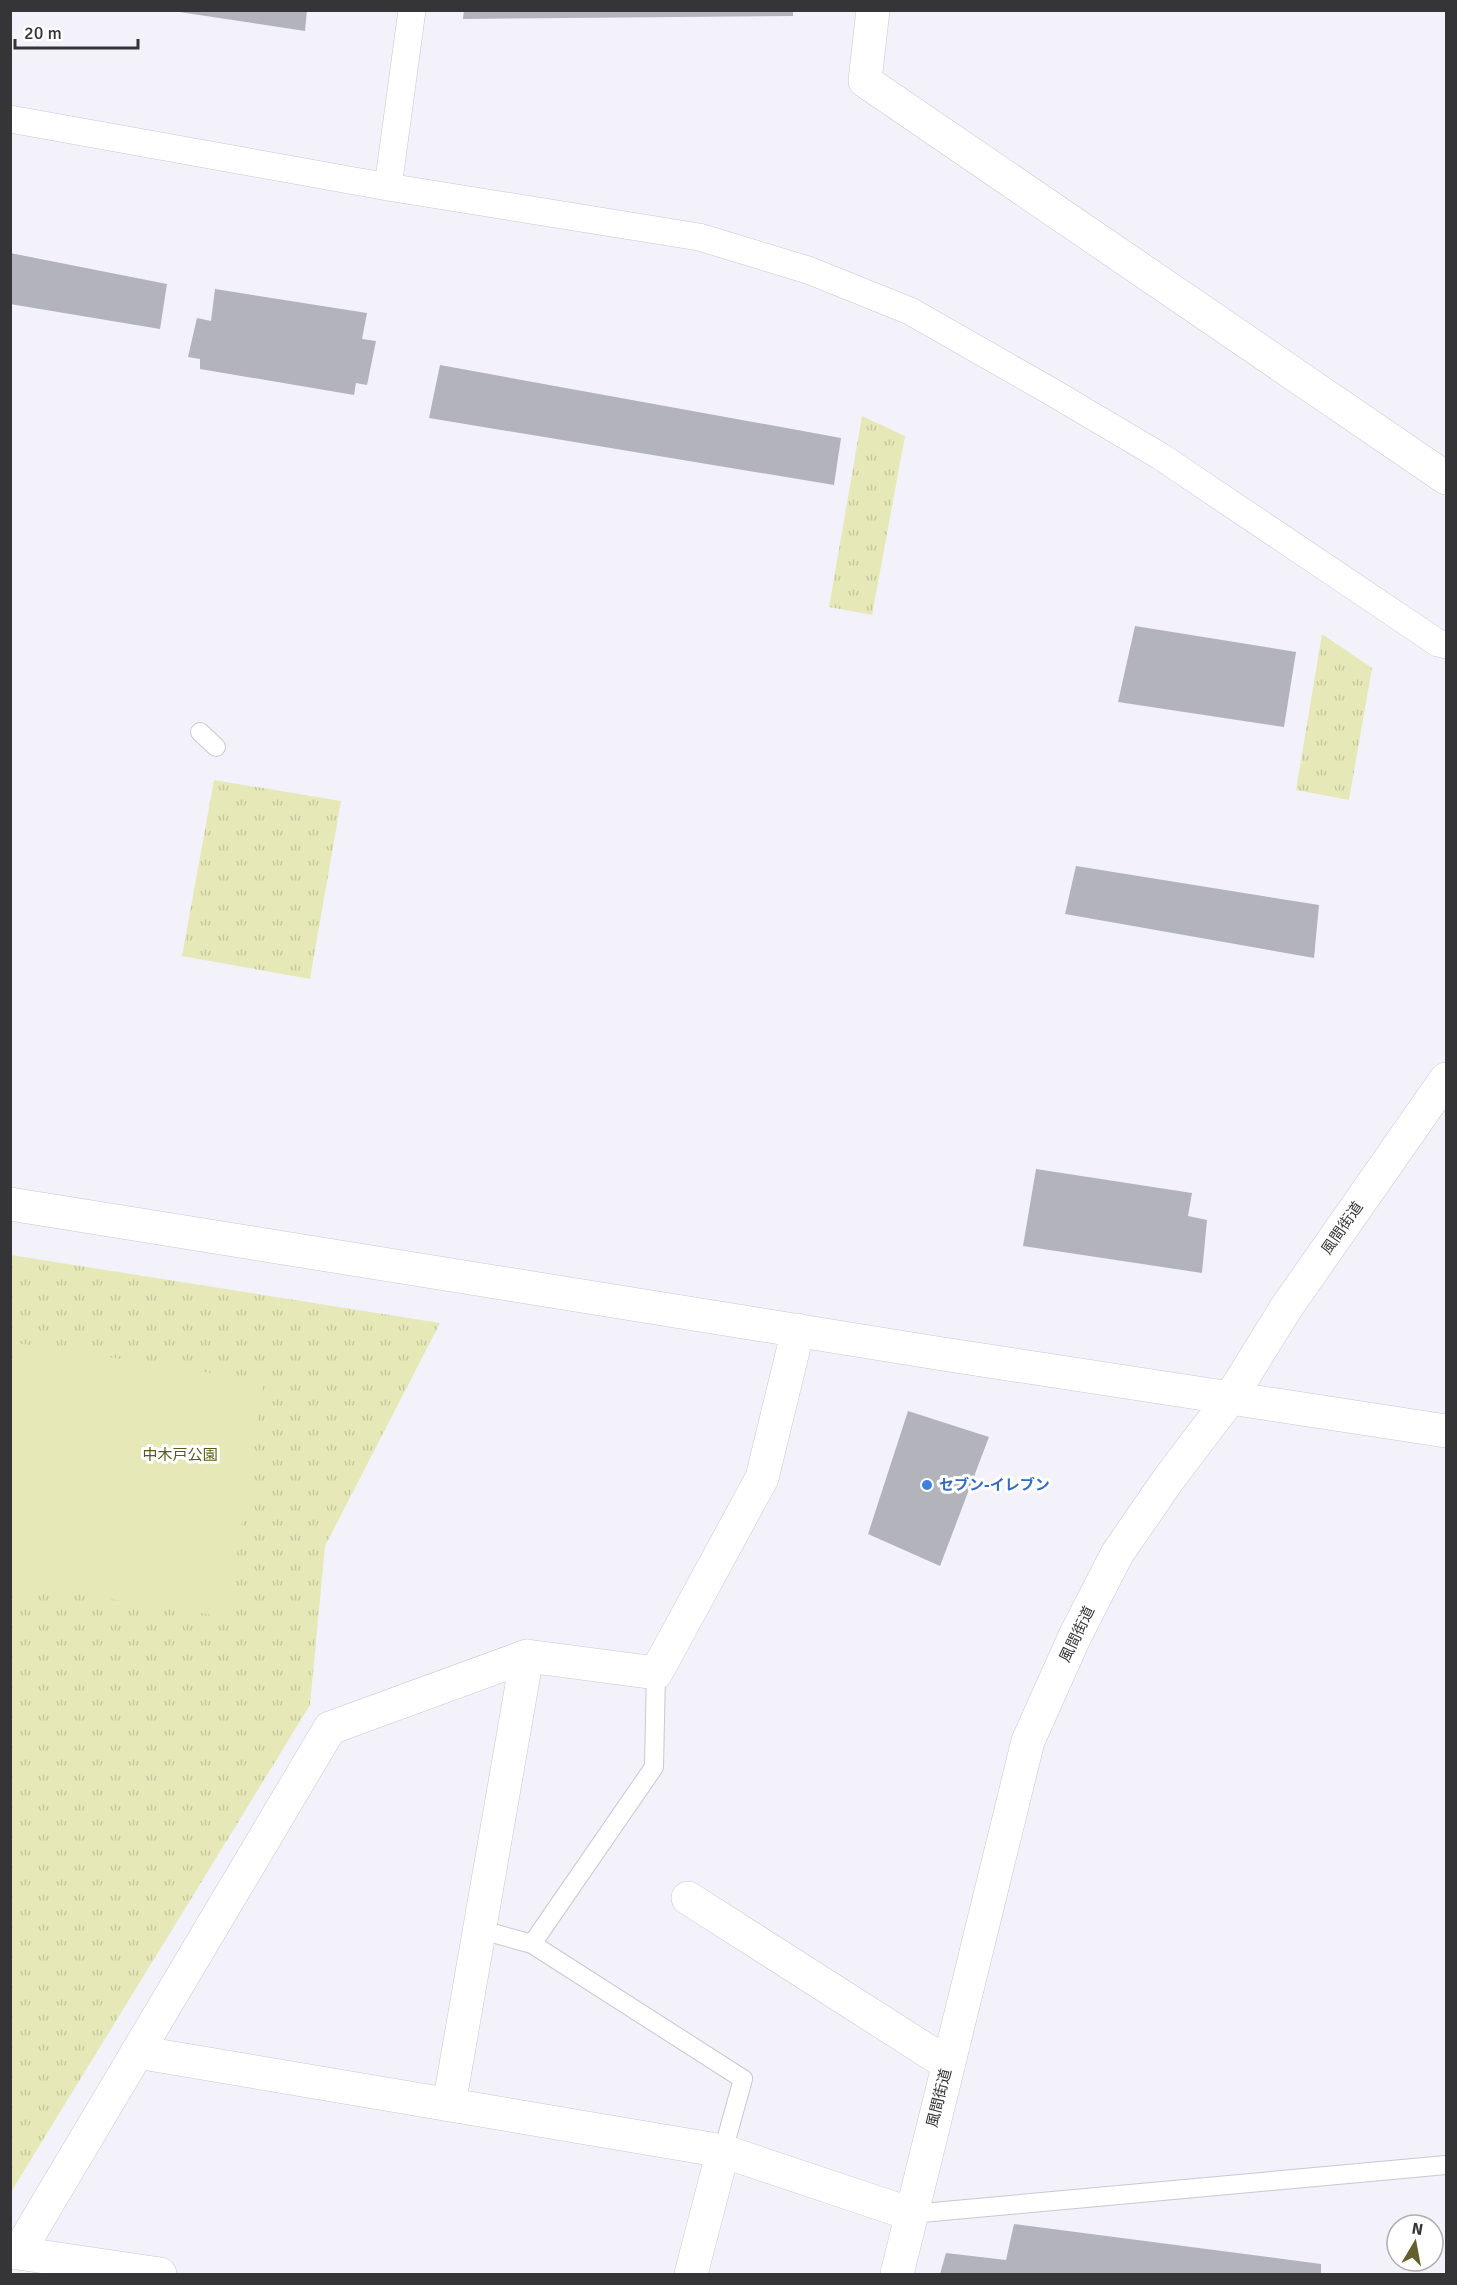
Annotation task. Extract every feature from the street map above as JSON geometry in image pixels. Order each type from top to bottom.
[{"type":"street","points":[[388,187],[412,10]]},
{"type":"street","points":[[873,10],[865,81],[1446,478]]},
{"type":"street","points":[[10,119],[388,187],[699,237],[808,270],[910,311],[1160,456],[1438,643],[1446,645]]},
{"type":"street","name":"風間街道","points":[[897,2274],[1028,1742],[1075,1636],[1117,1554],[1167,1480],[1231,1397],[1286,1308],[1446,1079]]},
{"type":"street","points":[[10,1204],[1446,1431]]},
{"type":"street","points":[[160,2274],[18,2253],[330,1728],[527,1656],[656,1673],[762,1478],[798,1330]]},
{"type":"street","points":[[449,2105],[527,1656]]},
{"type":"street","points":[[687,1898],[948,2064]]},
{"type":"street","points":[[137,2052],[723,2151],[911,2214]]},
{"type":"street","points":[[691,2274],[723,2151]]},
{"type":"lane","points":[[200,732],[216,747]]},
{"type":"lane","points":[[532,1944],[654,1767],[656,1673]]},
{"type":"lane","points":[[478,1929],[532,1944],[743,2079],[723,2151]]},
{"type":"lane","points":[[911,2214],[1446,2165]]},
{"type":"green space","points":[[862,416],[905,436],[872,615],[829,607]]},
{"type":"green space","points":[[1322,634],[1372,668],[1349,800],[1296,790]]},
{"type":"green space","points":[[214,780],[341,801],[310,979],[182,956]]},
{"type":"green space","name":"中木戸公園","points":[[11,1255],[440,1323],[325,1546],[310,1705],[11,2192]]},
{"type":"green space","points":[[16,1343],[264,1381],[227,1617],[11,1584],[10,1377]]},
{"type":"building","points":[[166,10],[307,10],[305,31]]},
{"type":"building","points":[[464,10],[793,10],[793,16],[463,19]]},
{"type":"building","points":[[10,253],[167,284],[160,329],[10,304]]},
{"type":"building","points":[[215,289],[367,313],[362,339],[376,341],[367,385],[356,383],[354,395],[200,369],[200,359],[188,357],[197,318],[211,321]]},
{"type":"building","points":[[440,365],[841,438],[834,485],[429,418]]},
{"type":"building","points":[[1135,626],[1296,652],[1284,727],[1118,702]]},
{"type":"building","points":[[1076,866],[1319,905],[1314,958],[1065,914]]},
{"type":"building","points":[[1036,1169],[1192,1193],[1188,1216],[1207,1220],[1202,1273],[1023,1246]]},
{"type":"building","name":"セブン-イレブン","points":[[908,1411],[989,1437],[940,1566],[868,1534]]},
{"type":"building","points":[[1014,2224],[1321,2264],[1321,2274],[940,2274],[946,2253],[1006,2260]]},
{"type":"place","name":"セブン-イレブン","points":[[927,1485]]}]
